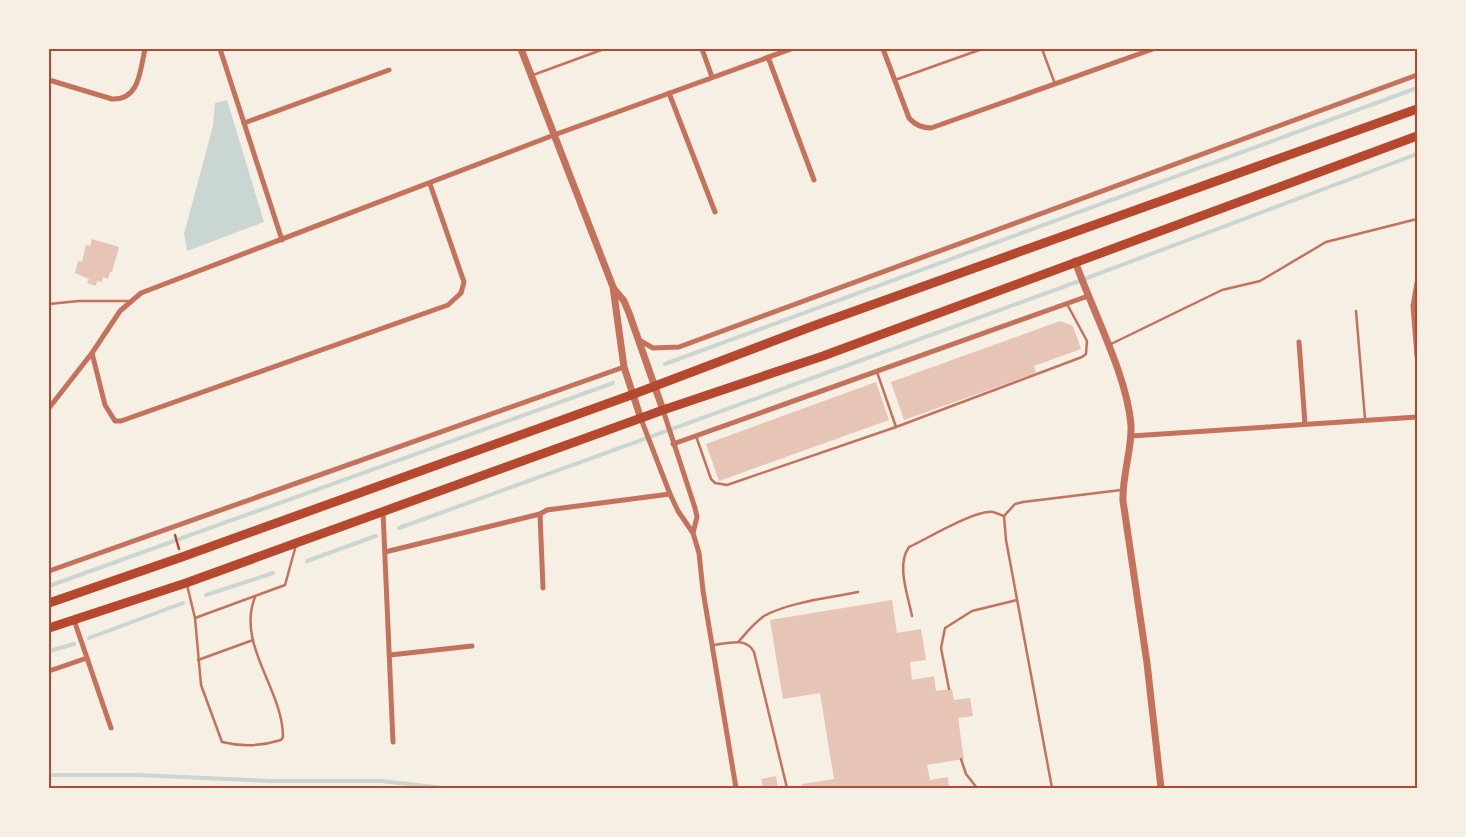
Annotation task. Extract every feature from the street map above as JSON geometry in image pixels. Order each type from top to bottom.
[{"type":"main road","points":[[49,602],[182,557],[634,394],[813,326],[1417,109]]},
{"type":"main road","points":[[49,628],[186,583],[663,410],[823,356],[1075,261],[1417,136]]},
{"type":"street","points":[[49,80],[112,99],[121,99],[129,96],[136,85],[145,49]]},
{"type":"street","points":[[220,49],[282,240]]},
{"type":"street","points":[[521,49],[613,287],[624,367],[641,419],[670,494],[678,511],[693,533],[699,553],[703,591],[714,645],[736,788]]},
{"type":"street","points":[[702,49],[712,77]]},
{"type":"street","points":[[49,408],[129,301],[141,293],[554,135],[791,49]]},
{"type":"street","points":[[883,49],[909,118],[913,123],[925,128],[931,128],[1153,49]]},
{"type":"street","points":[[768,57],[814,180]]},
{"type":"street","points":[[244,123],[389,70]]},
{"type":"street","points":[[638,339],[653,348],[671,348],[1417,75]]},
{"type":"street","points":[[669,93],[715,212]]},
{"type":"street","points":[[92,352],[105,405],[115,421],[121,422],[448,305],[461,293],[464,282],[430,184]]},
{"type":"street","points":[[1075,261],[1108,346],[1129,412],[1131,453],[1123,489],[1161,788]]},
{"type":"street","points":[[1417,284],[1413,306],[1417,356]]},
{"type":"street","points":[[613,287],[624,301],[655,386],[695,508],[697,517],[693,533]]},
{"type":"street","points":[[672,441],[696,435],[877,372],[1088,296]]},
{"type":"street","points":[[1300,342],[1305,424]]},
{"type":"street","points":[[49,571],[624,367]]},
{"type":"street","points":[[1131,436],[1417,417]]},
{"type":"street","points":[[385,552],[540,514],[547,510],[670,494]]},
{"type":"street","points":[[383,512],[393,742]]},
{"type":"street","points":[[540,514],[543,588]]},
{"type":"street","points":[[74,620],[111,728]]},
{"type":"street","points":[[390,654],[472,646]]},
{"type":"street","points":[[49,671],[87,658]]},
{"type":"lane","points":[[531,76],[604,49]]},
{"type":"lane","points":[[895,80],[982,49]]},
{"type":"lane","points":[[1042,49],[1055,84]]},
{"type":"lane","points":[[1108,346],[1222,290],[1260,280],[1326,242],[1417,219]]},
{"type":"lane","points":[[49,304],[79,300],[129,301]]},
{"type":"lane","points":[[696,435],[711,479],[720,485],[727,485],[896,427],[1082,357],[1086,354],[1087,341],[1068,304]]},
{"type":"lane","points":[[1356,311],[1365,421]]},
{"type":"lane","points":[[877,372],[896,427]]},
{"type":"lane","points":[[1041,788],[1052,787],[1006,540],[1004,516],[1015,504],[1023,502],[1123,489]]},
{"type":"lane","points":[[912,616],[903,566],[905,553],[909,547],[964,519],[985,512],[993,512],[1004,516]]},
{"type":"lane","points":[[194,618],[285,585],[296,544]]},
{"type":"lane","points":[[186,583],[194,618],[202,685],[222,742],[248,746],[281,740],[283,732],[276,702],[250,631],[250,611],[255,597]]},
{"type":"lane","points":[[740,641],[754,624],[765,616],[783,608],[858,592]]},
{"type":"lane","points":[[949,689],[941,648],[945,628],[972,611],[1017,600]]},
{"type":"lane","points":[[198,660],[253,640]]},
{"type":"lane","points":[[714,645],[740,641],[750,645],[754,652],[787,788]]},
{"type":"lane","points":[[961,759],[966,774],[977,788]]},
{"type":"path","points":[[174,532],[179,548]]},
{"type":"shaded area","points":[[227,100],[264,222],[187,251],[184,234],[213,126],[215,103]]},
{"type":"building","points":[[92,239],[119,247],[112,272],[110,272],[108,279],[103,277],[102,282],[97,281],[96,286],[87,283],[89,279],[75,273],[78,261],[82,262],[86,245],[90,246]]},
{"type":"building","points":[[1060,321],[1073,326],[1081,349],[1034,366],[1036,373],[904,420],[891,382]]},
{"type":"building","points":[[876,382],[889,420],[719,481],[706,444]]},
{"type":"building","points":[[892,600],[897,633],[921,629],[926,660],[910,662],[912,680],[934,676],[936,691],[952,689],[954,700],[970,698],[973,716],[958,718],[964,759],[927,765],[930,780],[948,777],[949,788],[802,788],[802,784],[834,779],[820,693],[783,699],[770,620]]},
{"type":"building","points":[[776,776],[778,788],[763,788],[761,779]]},
{"type":"waterway","points":[[665,364],[1417,88]]},
{"type":"waterway","points":[[399,528],[1063,287],[1417,154]]},
{"type":"waterway","points":[[49,586],[613,383]]},
{"type":"waterway","points":[[307,561],[376,536]]},
{"type":"waterway","points":[[206,595],[273,573]]},
{"type":"waterway","points":[[89,638],[183,603]]},
{"type":"waterway","points":[[49,651],[74,644]]},
{"type":"waterway","points":[[49,775],[138,775],[271,781],[381,781],[444,788]]}]
